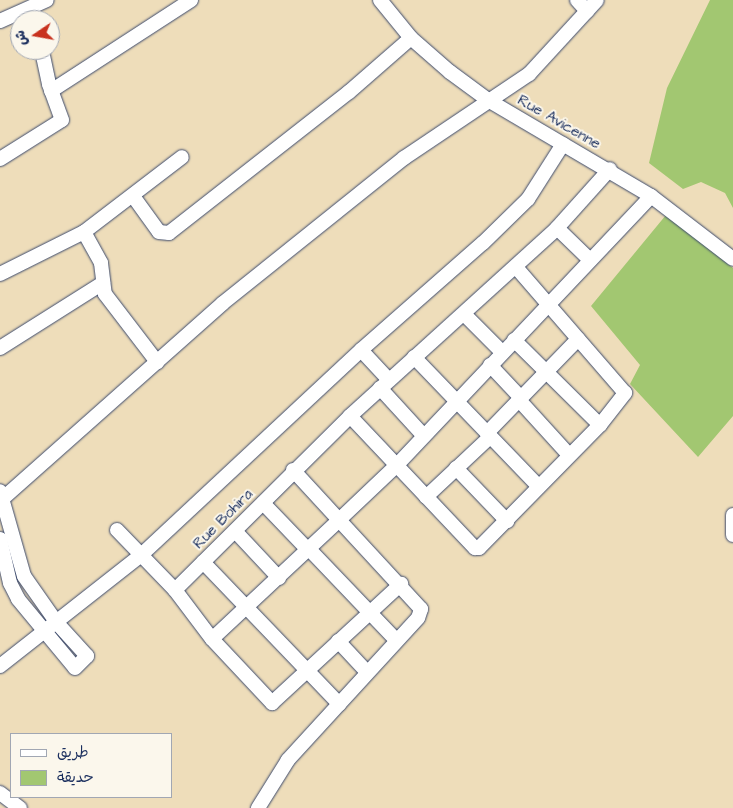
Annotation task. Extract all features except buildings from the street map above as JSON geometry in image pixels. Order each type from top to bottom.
[{"type":"street","points":[[38,10],[47,0]]},
{"type":"street","points":[[51,91],[190,0]]},
{"type":"street","name":"Rue Avicenne","points":[[380,0],[411,38],[450,72],[488,100],[610,170],[650,196],[733,259]]},
{"type":"street","points":[[0,539],[10,583],[43,632],[75,668],[87,656],[56,623],[24,576],[1,497],[222,303],[397,164],[488,100],[529,74],[592,5],[577,0]]},
{"type":"street","points":[[133,196],[160,232],[169,233],[349,92],[411,38]]},
{"type":"street","points":[[0,159],[60,123],[61,115],[51,91],[44,60]]},
{"type":"street","points":[[0,666],[140,556],[361,350],[516,212],[528,199],[563,144]]},
{"type":"street","points":[[0,274],[84,232],[182,157]]},
{"type":"street","name":"Rue Bohira","points":[[175,590],[236,532],[293,470],[414,357],[464,314],[557,228],[610,170]]},
{"type":"street","points":[[212,639],[309,550],[396,466],[650,196]]},
{"type":"street","points":[[557,228],[590,260]]},
{"type":"street","points":[[84,232],[101,263],[103,283],[113,306],[157,362]]},
{"type":"street","points":[[350,416],[477,549],[507,521],[600,425],[625,391],[546,306],[516,267]]},
{"type":"street","points":[[0,348],[103,283]]},
{"type":"street","points":[[464,314],[502,352]]},
{"type":"street","points":[[426,497],[488,435],[578,339]]},
{"type":"street","points":[[514,340],[600,425]]},
{"type":"street","points":[[361,350],[424,436]]},
{"type":"street","points":[[414,357],[539,487]]},
{"type":"street","points":[[490,365],[569,455]]},
{"type":"street","points":[[456,468],[507,521]]},
{"type":"street","points":[[258,808],[284,765],[421,612],[418,602],[293,470]]},
{"type":"street","points":[[263,503],[396,640]]},
{"type":"street","points":[[733,515],[733,535]]},
{"type":"street","points":[[116,530],[175,590],[212,639],[268,700],[276,701],[307,673],[338,640],[401,584]]},
{"type":"street","points":[[236,532],[279,578]]},
{"type":"street","points":[[203,562],[307,673],[339,704]]},
{"type":"street","points":[[338,640],[366,672]]},
{"type":"street","points":[[0,793],[20,808]]},
{"type":"green space","points":[[710,0],[733,0],[733,208],[725,193],[701,182],[683,189],[649,163],[667,88]]},
{"type":"green space","points":[[666,215],[733,268],[733,416],[698,457],[630,384],[640,365],[591,306]]}]
